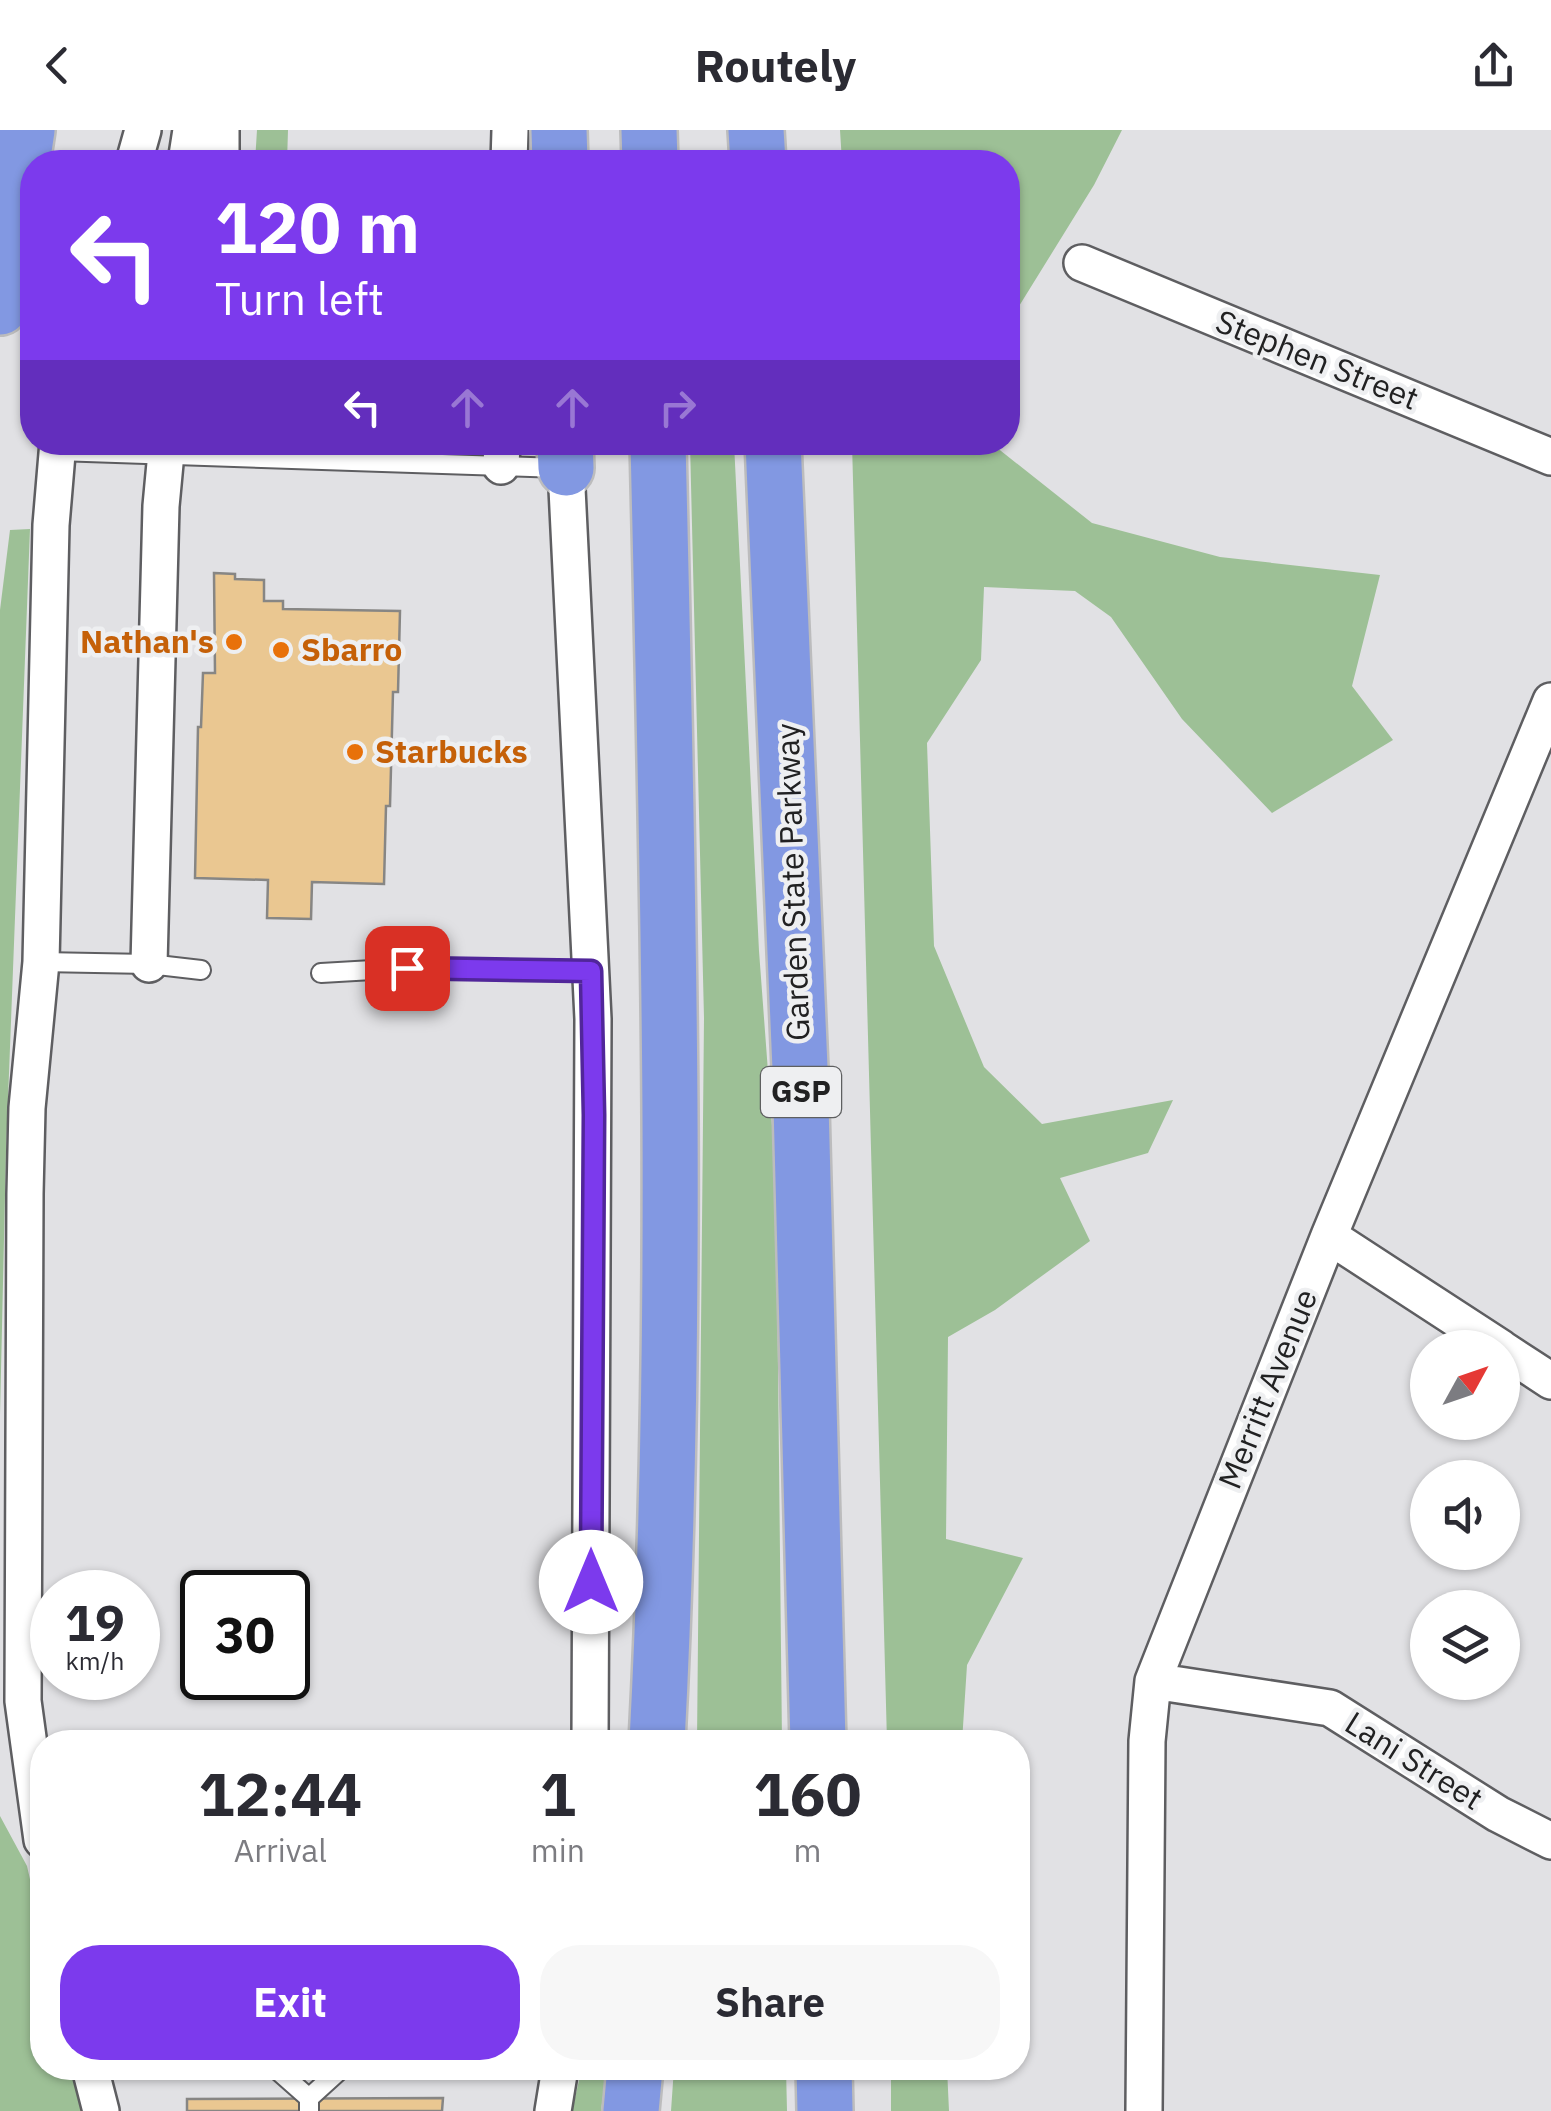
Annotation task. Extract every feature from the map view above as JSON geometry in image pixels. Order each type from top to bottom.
[{"type":"highway","points":[[0,307],[20,176]]},
{"type":"highway","points":[[657,1730],[667,1459],[670,1204],[658,455]]},
{"type":"highway","name":"Garden State Parkway","points":[[774,455],[799,1030],[818,1730]]},
{"type":"highway","points":[[630,2111],[634,2080]]},
{"type":"highway","points":[[824,2080],[824,2111]]},
{"type":"street","name":"Stephen Street","points":[[1082,262],[1551,457]]},
{"type":"street","points":[[30,1752],[23,1701],[22,1632],[27,1108],[41,962],[51,525],[57,455]]},
{"type":"street","points":[[150,964],[165,455]]},
{"type":"street","points":[[566,456],[591,971],[594,1115],[590,1730]]},
{"type":"street","name":"Merritt Avenue","points":[[1144,2111],[1148,1741],[1153,1681],[1329,1236],[1551,701]]},
{"type":"street","points":[[1329,1236],[1474,1330]]},
{"type":"street","points":[[1520,1360],[1551,1381]]},
{"type":"street","name":"Lani Street","points":[[1153,1681],[1330,1708],[1498,1814],[1551,1841]]},
{"type":"street","points":[[93,2080],[100,2111]]},
{"type":"street","points":[[553,2111],[558,2080]]},
{"type":"lane","points":[[534,455],[566,456]]},
{"type":"lane","points":[[41,962],[150,964],[201,970]]},
{"type":"lane","points":[[320,973],[407,968],[591,971]]},
{"type":"lane","points":[[286,2080],[309,2105],[331,2080]]},
{"type":"green space","points":[[257,130],[288,130],[287,150],[256,150]]},
{"type":"green space","points":[[840,130],[1122,130],[1094,185],[1020,305],[1020,150],[841,150]]},
{"type":"green space","points":[[690,455],[735,455],[759,951],[776,1179],[782,1730],[697,1730],[704,1018]]},
{"type":"green space","points":[[852,455],[1006,455],[1092,523],[1220,557],[1380,575],[1352,686],[1393,740],[1272,813],[1182,719],[1111,617],[1075,591],[984,587],[981,660],[927,743],[934,946],[984,1067],[1042,1124],[1173,1100],[1148,1153],[1060,1178],[1090,1241],[995,1310],[948,1337],[946,1539],[1023,1558],[967,1665],[963,1730],[887,1730]]},
{"type":"green space","points":[[30,529],[0,1415],[0,610],[10,530]]},
{"type":"green space","points":[[0,1816],[30,1879],[30,2080],[77,2080],[84,2111],[0,2111]]},
{"type":"green space","points":[[579,2080],[605,2080],[601,2111],[572,2111]]},
{"type":"green space","points":[[673,2080],[786,2080],[787,2111],[671,2111]]},
{"type":"green space","points":[[891,2080],[948,2080],[949,2111],[891,2111]]},
{"type":"building","points":[[214,573],[235,574],[235,579],[264,580],[264,601],[283,601],[283,609],[400,611],[384,884],[312,882],[311,919],[267,918],[268,880],[195,878],[203,673],[215,673]]},
{"type":"building","points":[[443,2098],[442,2111],[187,2111],[187,2099]]},
{"type":"place","name":"Nathan's","points":[[234,642]]},
{"type":"place","name":"Sbarro","points":[[281,650]]},
{"type":"place","name":"Starbucks","points":[[355,752]]},
{"type":"route","points":[[407,968],[591,971],[591,1582]]}]
